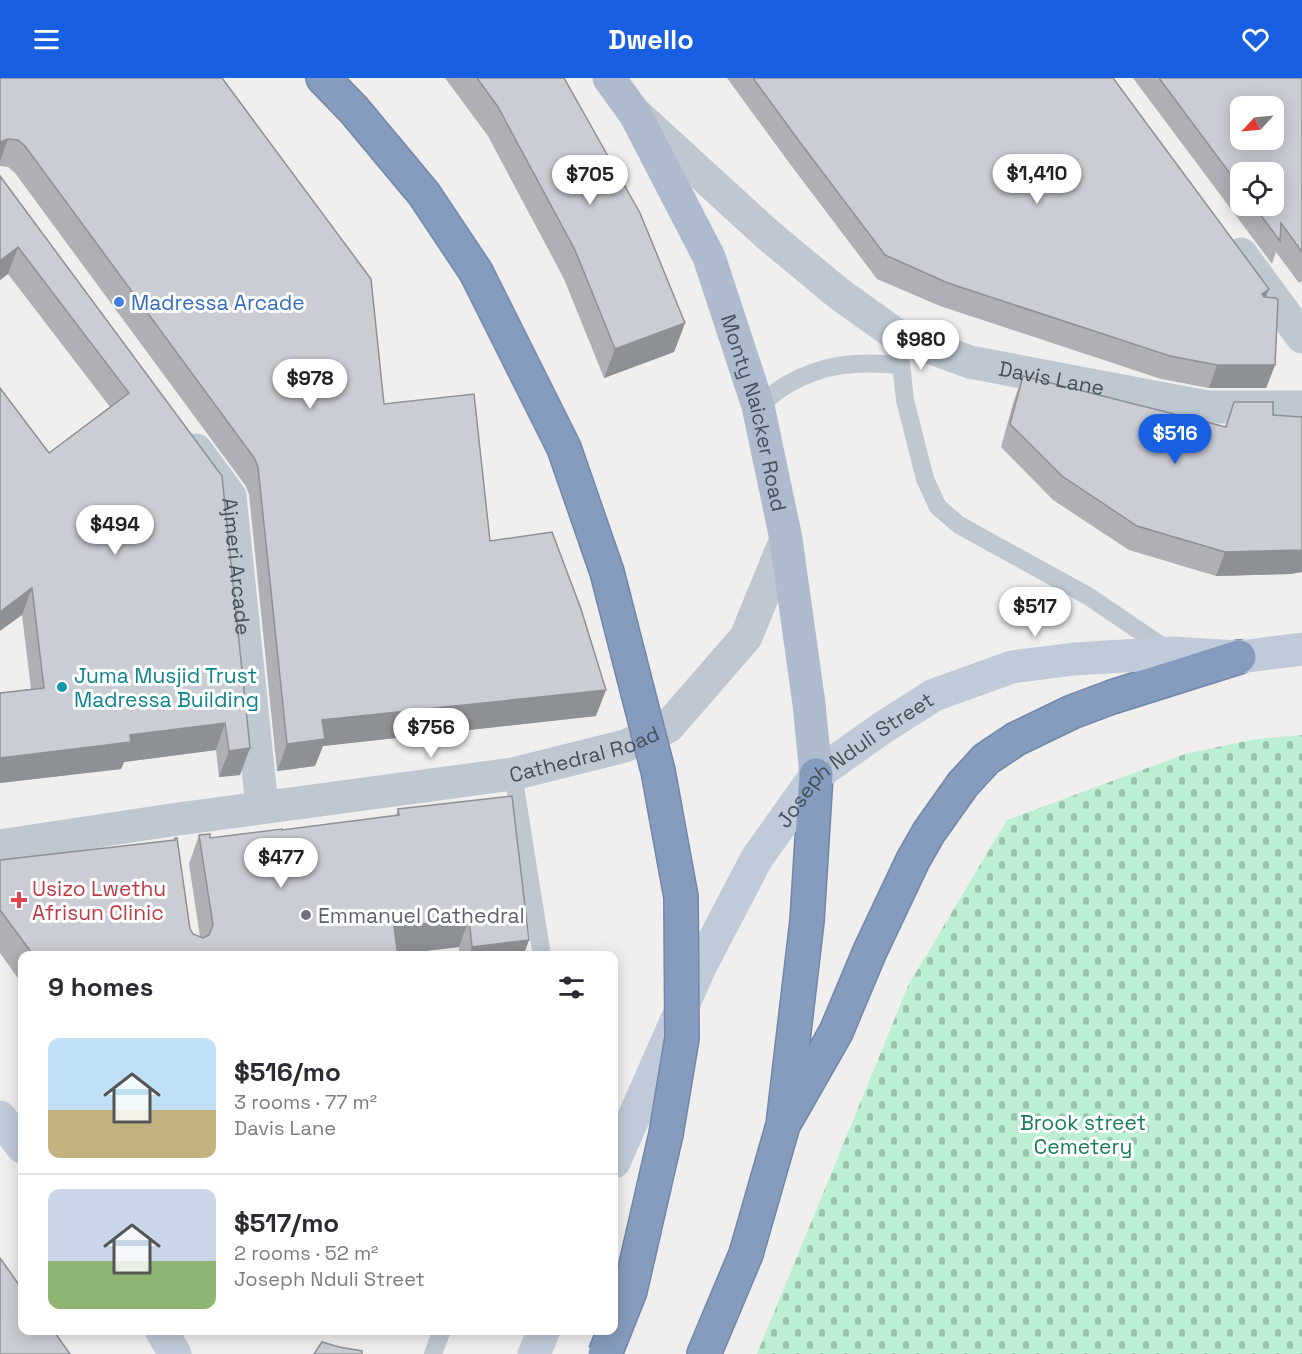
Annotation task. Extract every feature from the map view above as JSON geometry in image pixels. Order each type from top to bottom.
[{"type":"highway","points":[[323,78],[354,110],[424,194],[476,272],[564,448],[607,572],[657,771],[681,897],[682,1038],[670,1113],[630,1291],[618,1321]]},
{"type":"highway","points":[[783,1125],[836,1032],[870,951],[918,851],[963,784],[986,759],[1016,739],[1072,712],[1239,657]]},
{"type":"highway","points":[[704,1354],[746,1254],[783,1125],[807,921],[816,775]]},
{"type":"highway","points":[[605,1354],[613,1335]]},
{"type":"main road","name":"Monty Naicker Road","points":[[609,78],[635,114],[709,257],[758,406],[786,539],[809,704],[816,775]]},
{"type":"street","name":"Davis Lane","points":[[635,114],[776,242],[838,293],[899,351],[970,362],[1207,407],[1302,407]]},
{"type":"street","points":[[1224,232],[1302,337]]},
{"type":"street","name":"Ajmeri Arcade","points":[[181,430],[230,496],[262,807]]},
{"type":"street","name":"Cathedral Road","points":[[0,846],[172,831],[262,807],[513,774],[625,746],[668,727],[746,637],[786,539]]},
{"type":"street","name":"Joseph Nduli Street","points":[[618,1153],[710,947],[757,858],[816,775],[882,728],[934,695],[1012,667],[1074,659],[1173,653],[1239,657],[1302,649]]},
{"type":"street","points":[[0,1117],[18,1142]]},
{"type":"street","points":[[164,1335],[175,1354]]},
{"type":"street","points":[[534,1354],[542,1335]]},
{"type":"lane","points":[[758,406],[786,384],[840,364],[873,363],[899,351],[904,400],[925,479],[938,507],[959,525],[1088,596],[1173,653]]},
{"type":"lane","points":[[513,774],[541,951]]},
{"type":"lane","points":[[433,1354],[440,1335]]},
{"type":"green space","name":"Brook street Cemetery","points":[[1302,735],[1302,1354],[757,1354],[909,984],[1007,820],[1185,754],[1256,739]]},
{"type":"building","points":[[0,78],[222,78],[371,279],[384,404],[474,394],[490,541],[552,532],[581,609],[606,690],[322,720],[325,739],[287,744],[258,467],[255,459],[25,146],[18,140],[8,139],[0,142]]},
{"type":"building","points":[[477,78],[564,78],[640,213],[685,323],[615,349],[575,250],[498,107]]},
{"type":"building","points":[[753,78],[1113,78],[1269,289],[1262,294],[1264,297],[1278,300],[1275,365],[1217,365],[1170,356],[948,283],[885,255]]},
{"type":"building","points":[[1159,78],[1302,78],[1302,252],[1281,223],[1280,241],[1261,216],[1284,216],[1284,162],[1230,162],[1230,174]]},
{"type":"building","points":[[0,176],[222,476],[250,748],[229,751],[225,723],[130,735],[131,742],[0,758],[0,693],[44,688],[32,588],[0,612],[0,388],[49,453],[129,393],[18,247],[0,261]]},
{"type":"building","points":[[1023,376],[1226,427],[1234,402],[1273,402],[1273,415],[1302,417],[1302,550],[1225,552],[1137,526],[1062,476],[1010,424]]},
{"type":"building","points":[[512,796],[529,940],[472,947],[469,919],[394,927],[397,951],[30,951],[0,910],[0,860],[177,838],[190,929],[193,934],[203,938],[209,935],[213,925],[199,835],[210,834],[210,838],[399,815],[398,809]]},
{"type":"building","points":[[0,1258],[18,1283],[18,1335],[57,1335],[70,1354],[0,1354]]},
{"type":"building","points":[[322,1342],[362,1351],[362,1354],[314,1354]]},
{"type":"place","name":"Madressa Arcade","points":[[119,302]]},
{"type":"place","name":"Juma Musjid Trust Madressa Building","points":[[62,687]]},
{"type":"place","name":"Usizo Lwethu Afrisun Clinic","points":[[19,900]]},
{"type":"place","name":"Emmanuel Cathedral","points":[[306,915]]}]
